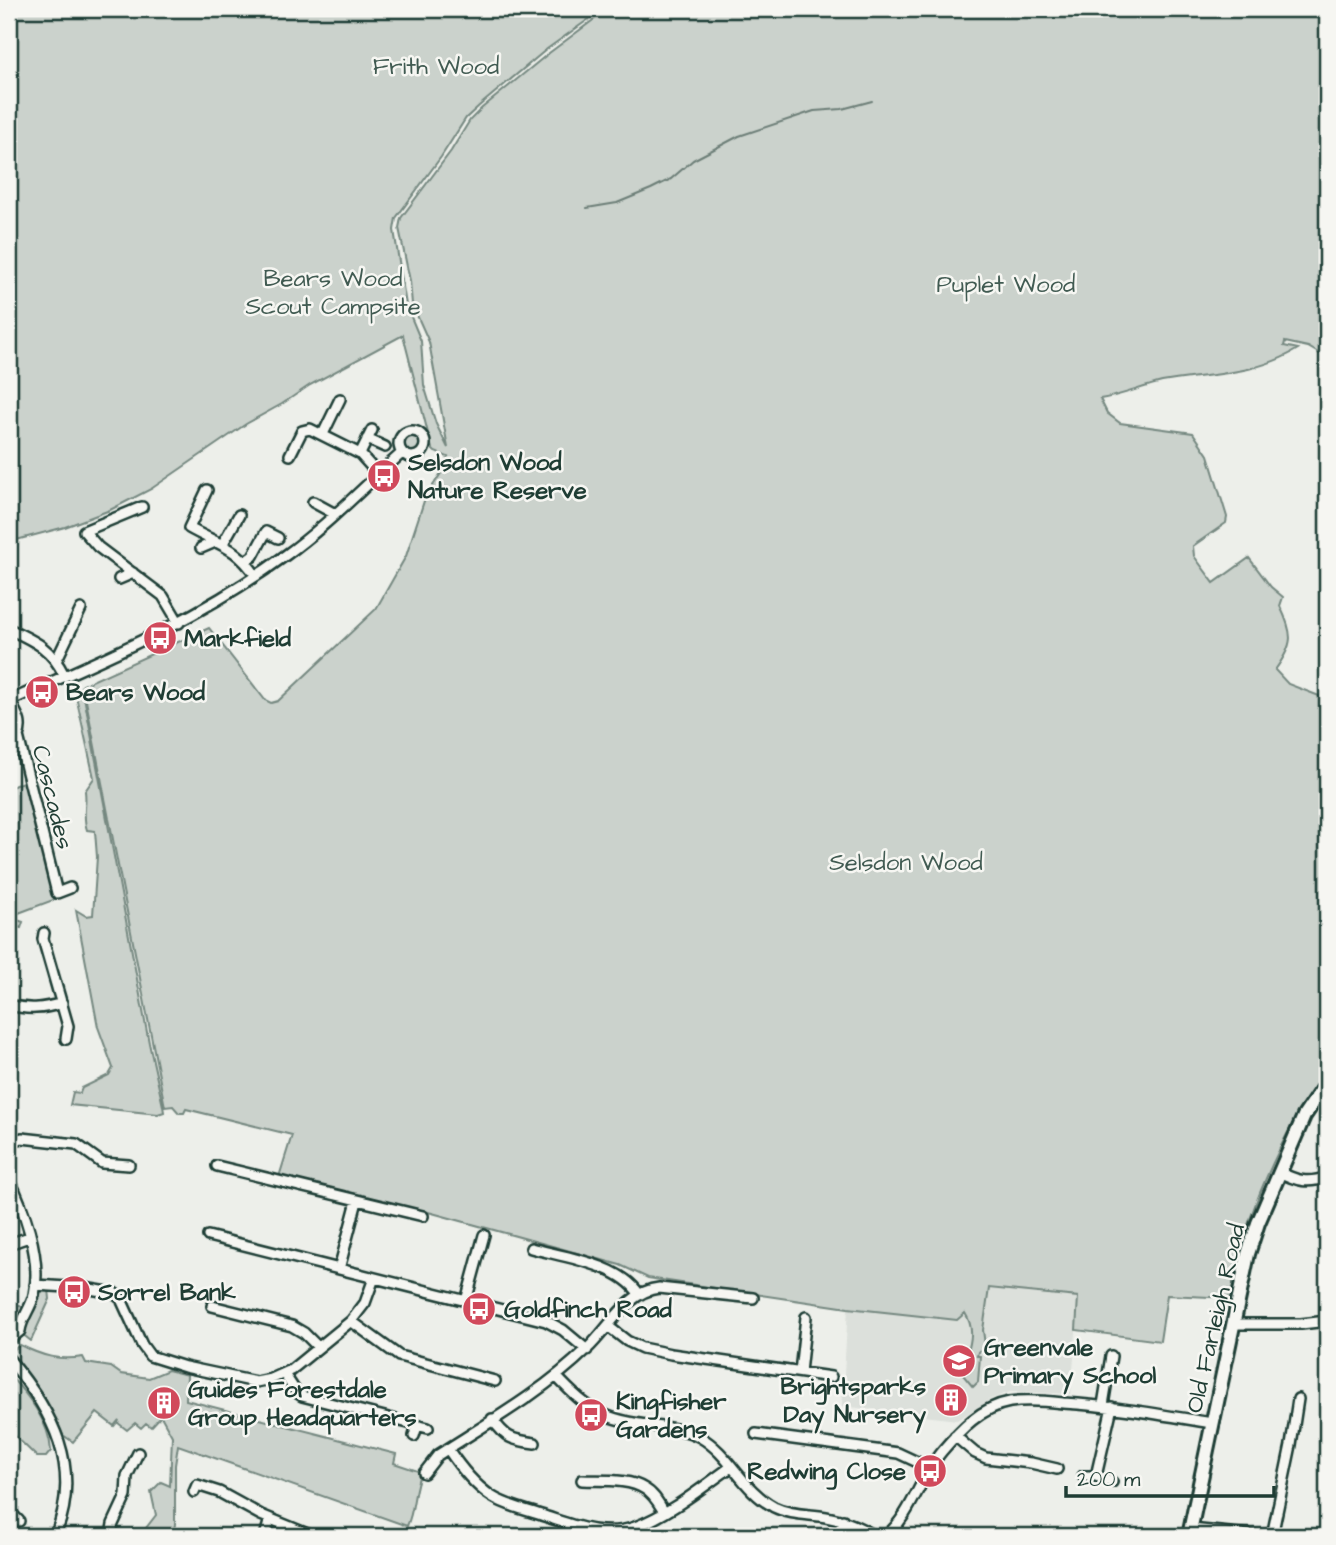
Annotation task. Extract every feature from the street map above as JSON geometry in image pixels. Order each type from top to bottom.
[{"type":"street","points":[[323,434],[340,399]]},
{"type":"street","points":[[290,455],[302,431],[310,429],[360,454],[378,474]]},
{"type":"street","points":[[360,454],[369,434],[385,447]]},
{"type":"street","points":[[9,701],[121,652],[179,623],[256,576],[316,533],[402,453]]},
{"type":"street","points":[[207,489],[185,529],[235,551],[256,576]]},
{"type":"street","points":[[313,502],[335,514]]},
{"type":"street","points":[[142,506],[84,531],[89,539],[163,596],[179,623]]},
{"type":"street","points":[[201,548],[219,544],[239,515]]},
{"type":"street","points":[[246,561],[253,556],[266,532],[278,538]]},
{"type":"street","points":[[119,579],[133,573]]},
{"type":"street","points":[[57,659],[81,609]]},
{"type":"street","points":[[9,629],[31,639],[57,659],[64,675]]},
{"type":"street","name":"Cascades","points":[[9,701],[20,718],[22,728],[18,736],[57,892],[70,888]]},
{"type":"street","points":[[44,933],[43,939],[68,1026],[66,1039]]},
{"type":"street","points":[[9,1005],[22,1009],[42,1009],[62,1003]]},
{"type":"street","name":"Old Farleigh Road","points":[[1190,1533],[1248,1254],[1279,1172],[1304,1116],[1327,1082]]},
{"type":"street","points":[[9,1142],[22,1138],[76,1144],[102,1163],[129,1165]]},
{"type":"street","points":[[217,1166],[423,1216]]},
{"type":"street","points":[[1279,1172],[1297,1181],[1315,1181],[1327,1177]]},
{"type":"street","points":[[9,1178],[17,1194],[34,1254],[35,1284],[30,1309],[20,1325],[20,1331],[9,1340]]},
{"type":"street","points":[[339,1269],[357,1201]]},
{"type":"street","points":[[466,1301],[484,1235]]},
{"type":"street","points":[[208,1236],[546,1321],[564,1330],[587,1350]]},
{"type":"street","points":[[9,1244],[29,1237]]},
{"type":"street","points":[[531,1248],[610,1270],[625,1278],[639,1294]]},
{"type":"street","points":[[35,1284],[114,1293],[121,1298],[146,1351],[156,1359],[256,1382],[284,1374],[351,1321],[365,1303],[374,1278]]},
{"type":"street","points":[[424,1473],[448,1449],[556,1376],[587,1350],[628,1302],[648,1289],[753,1298]]},
{"type":"street","points":[[212,1306],[292,1326],[318,1347]]},
{"type":"street","points":[[800,1372],[806,1317]]},
{"type":"street","points":[[351,1321],[399,1356],[489,1382]]},
{"type":"street","points":[[1234,1324],[1301,1324],[1327,1321]]},
{"type":"street","points":[[9,1334],[20,1325]]},
{"type":"street","points":[[609,1327],[642,1348],[831,1377]]},
{"type":"street","points":[[1097,1476],[1111,1356]]},
{"type":"street","points":[[9,1359],[37,1394],[64,1454],[64,1515],[55,1536]]},
{"type":"street","points":[[284,1374],[296,1392],[302,1396],[428,1428]]},
{"type":"street","points":[[556,1376],[577,1399],[597,1413],[624,1423],[678,1429],[699,1436],[714,1448],[758,1497],[776,1508],[795,1514],[843,1520],[876,1536]]},
{"type":"street","points":[[1272,1536],[1298,1399]]},
{"type":"street","points":[[886,1536],[906,1511],[929,1467],[955,1436],[972,1419],[1008,1402],[1029,1400],[1107,1406],[1212,1423]]},
{"type":"street","points":[[492,1419],[503,1433],[513,1440],[530,1444]]},
{"type":"street","points":[[414,1436],[417,1426]]},
{"type":"street","points":[[762,1432],[898,1453],[929,1467]]},
{"type":"street","points":[[955,1436],[975,1453],[986,1458],[1057,1469]]},
{"type":"street","points":[[448,1449],[463,1472],[492,1497],[573,1527],[596,1531],[616,1531],[637,1526],[689,1497],[731,1467]]},
{"type":"street","points":[[111,1536],[113,1524],[127,1496],[127,1476],[138,1453]]},
{"type":"street","points":[[1083,1476],[1097,1476],[1112,1482]]},
{"type":"street","points":[[582,1480],[644,1487],[663,1512]]},
{"type":"street","points":[[194,1492],[197,1485],[219,1492],[270,1519],[310,1535]]},
{"type":"street","points":[[9,1511],[19,1521]]},
{"type":"street","points":[[265,1536],[270,1519]]},
{"type":"street","points":[[838,1536],[843,1520]]},
{"type":"street","points":[[637,1526],[643,1536]]},
{"type":"street","points":[[1190,1533],[1259,1536]]},
{"type":"shaded area","name":"Greenvale Primary School","points":[[989,1288],[1079,1297],[1071,1394],[1010,1392],[991,1399],[957,1420],[842,1406],[848,1308],[957,1320]]},
{"type":"green space","points":[[9,9],[603,9],[547,49],[466,118],[396,218],[394,230],[406,305],[421,341],[424,385],[436,424],[448,448],[429,342],[412,304],[399,228],[401,218],[451,151],[470,120],[549,53],[608,9],[1327,9],[1327,358],[1308,347],[1285,342],[1284,346],[1298,349],[1266,364],[1162,382],[1100,399],[1107,413],[1120,423],[1193,433],[1208,455],[1227,517],[1226,523],[1193,546],[1194,556],[1214,583],[1249,558],[1271,587],[1283,597],[1280,606],[1288,625],[1290,639],[1286,653],[1275,670],[1288,684],[1327,699],[1327,1070],[1295,1120],[1266,1179],[1243,1240],[1231,1298],[1167,1295],[1160,1341],[1076,1330],[1078,1297],[989,1288],[983,1330],[985,1345],[978,1352],[978,1382],[973,1387],[963,1375],[971,1336],[965,1313],[957,1320],[848,1308],[648,1278],[620,1265],[432,1213],[279,1177],[292,1135],[186,1109],[184,1113],[179,1113],[173,1106],[165,1107],[83,685],[209,628],[265,700],[271,703],[278,701],[376,609],[406,556],[425,498],[445,467],[448,457],[432,449],[403,335],[310,385],[246,424],[151,489],[110,510],[65,527],[9,542]]},
{"type":"green space","points":[[409,435],[417,435],[422,444],[420,451],[409,453],[404,448],[404,440]]},
{"type":"green space","points":[[82,686],[163,1106],[164,1112],[158,1114],[70,1105],[73,1092],[80,1093],[82,1088],[109,1075],[113,1068],[98,1027],[76,910],[86,916],[93,915],[97,857],[95,831],[87,830],[85,820],[85,791],[94,778],[76,696]]},
{"type":"green space","points":[[25,781],[56,899],[16,914],[17,920],[23,922],[21,928],[10,925],[12,921],[9,920],[9,788]]},
{"type":"green space","points":[[42,1289],[49,1289],[50,1299],[31,1341],[21,1333],[33,1311],[37,1294]]},
{"type":"green space","points":[[9,1303],[23,1307],[20,1316],[9,1330]]},
{"type":"green space","points":[[20,1345],[51,1357],[83,1357],[86,1363],[111,1367],[121,1374],[149,1378],[168,1370],[187,1375],[186,1400],[396,1454],[394,1463],[421,1472],[407,1526],[178,1445],[173,1536],[144,1536],[148,1531],[146,1528],[156,1515],[151,1492],[161,1482],[170,1486],[172,1436],[161,1416],[151,1427],[146,1423],[141,1428],[135,1423],[127,1430],[118,1423],[119,1420],[114,1426],[97,1413],[73,1442],[63,1435],[41,1392],[9,1353]]},
{"type":"green space","points":[[9,1375],[42,1419],[51,1451],[46,1457],[37,1457],[9,1430]]},
{"type":"waterway","points":[[587,208],[617,203],[651,189],[671,179],[693,160],[739,136],[814,111],[842,109],[872,101]]},
{"type":"place","name":"Selsdon Wood Nature Reserve","points":[[384,476]]},
{"type":"place","name":"Markfield","points":[[160,638]]},
{"type":"place","name":"Bears Wood","points":[[42,692]]},
{"type":"place","name":"Sorrel Bank","points":[[74,1292]]},
{"type":"place","name":"Goldfinch Road","points":[[479,1309]]},
{"type":"place","name":"Greenvale Primary School","points":[[959,1361]]},
{"type":"place","name":"Brightsparks Day Nursery","points":[[951,1400]]},
{"type":"place","name":"Guides Forestdale Group Headquarters","points":[[164,1403]]},
{"type":"place","name":"Kingfisher Gardens","points":[[591,1415]]},
{"type":"place","name":"Redwing Close","points":[[930,1471]]},
{"type":"park label","name":"Frith Wood","points":[[436,66]]},
{"type":"park label","name":"Puplet Wood","points":[[1006,284]]},
{"type":"park label","name":"Bears Wood Scout Campsite","points":[[333,292]]},
{"type":"park label","name":"Selsdon Wood","points":[[906,862]]}]
